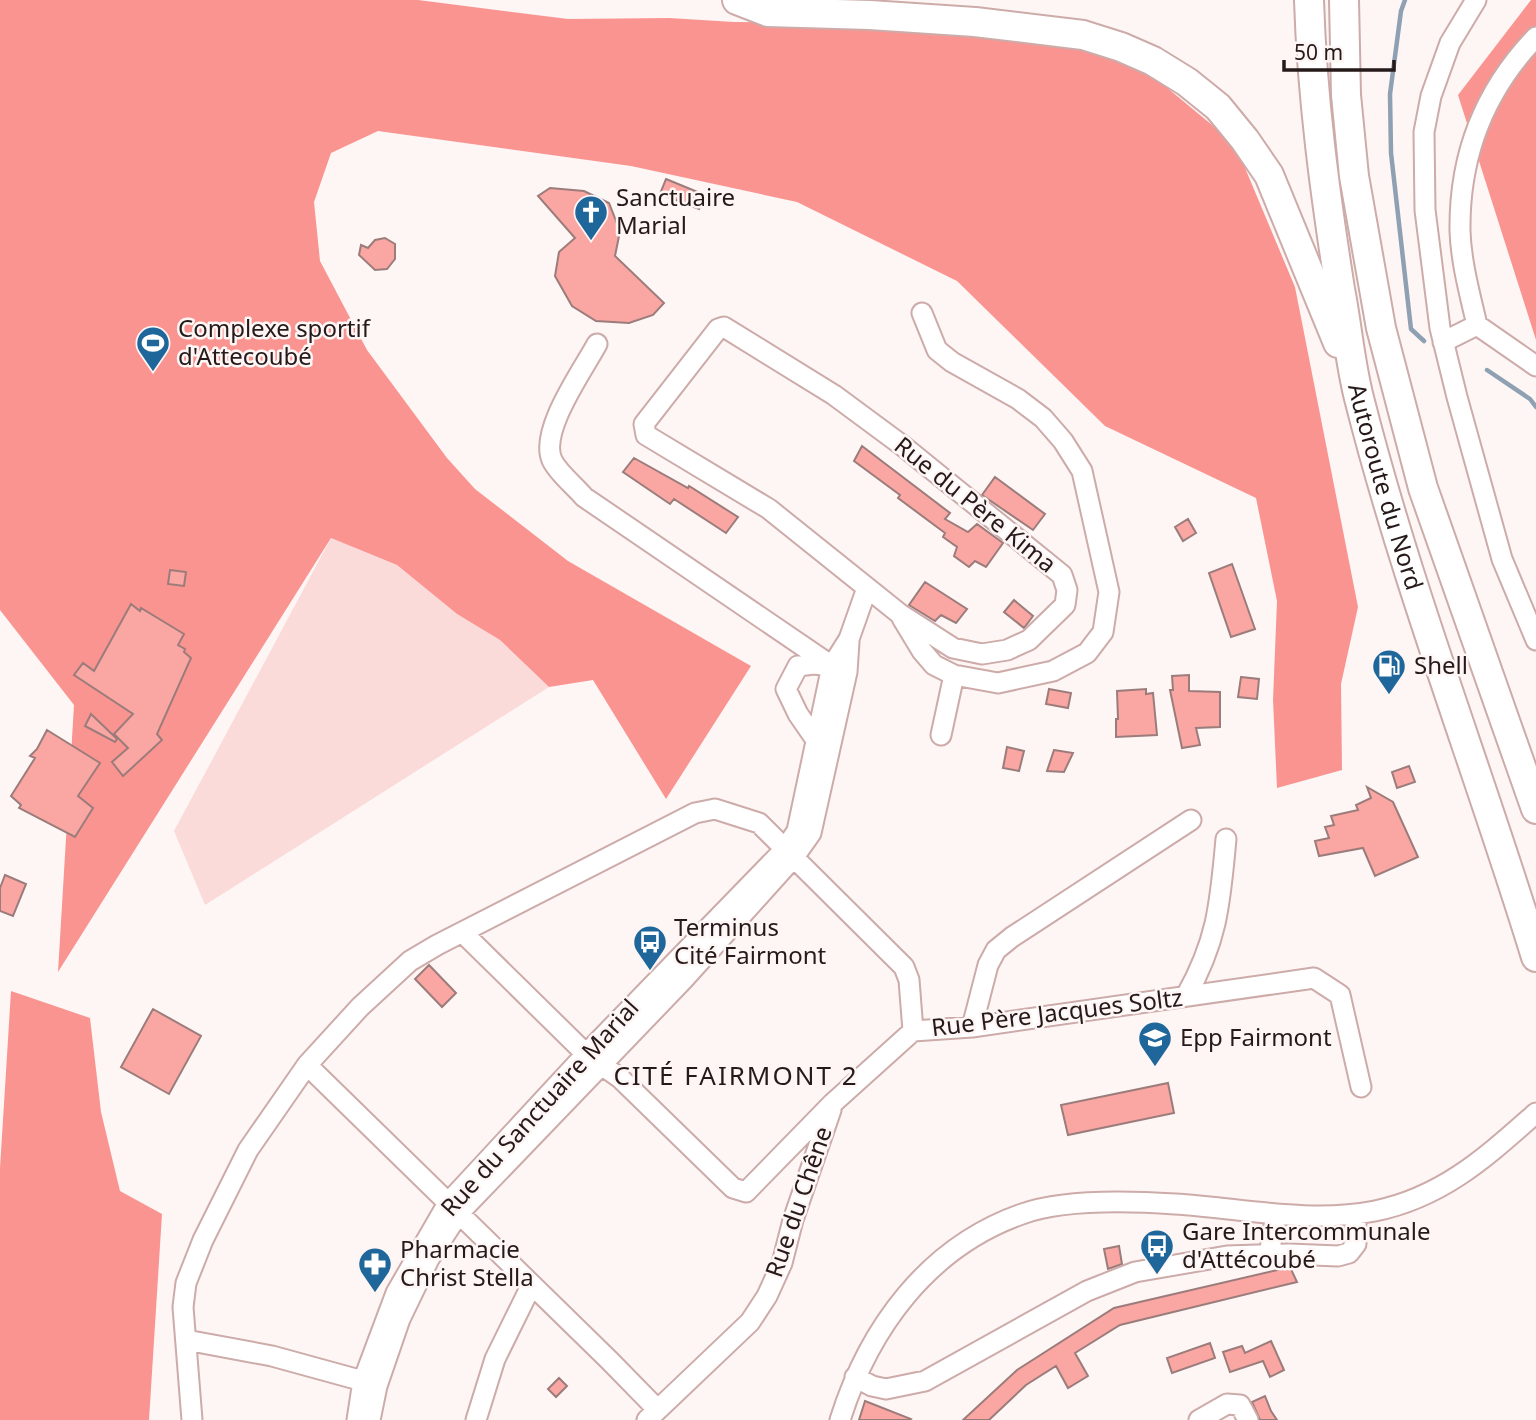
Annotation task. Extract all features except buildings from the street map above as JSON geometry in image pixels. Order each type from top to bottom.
[{"type":"highway","points":[[737,0],[768,12],[975,22],[1083,35],[1153,61],[1187,82],[1218,107],[1269,175],[1358,394]]},
{"type":"highway","name":"Autoroute du Nord","points":[[1310,0],[1313,80],[1323,185],[1358,394],[1386,500],[1536,957]]},
{"type":"highway","name":"Autoroute du Nord","points":[[1344,0],[1346,95],[1354,176],[1381,328],[1423,488],[1536,809]]},
{"type":"street","points":[[1476,0],[1450,43],[1431,96],[1424,132],[1425,210],[1443,342],[1489,518],[1502,559],[1536,640]]},
{"type":"street","points":[[1536,37],[1521,52],[1498,85],[1479,120],[1466,163],[1460,233],[1467,283],[1477,326],[1536,366]]},
{"type":"street","points":[[900,614],[922,651],[934,665],[954,675],[998,683],[1053,671],[1087,653],[1103,632],[1109,592],[1082,471],[1063,441],[1043,418],[1018,399],[961,368],[937,350],[922,313]]},
{"type":"street","points":[[1443,342],[1477,326]]},
{"type":"street","name":"Rue du Père Kima","points":[[718,329],[731,329],[834,395],[873,424],[1062,575],[1067,590],[1065,605],[1029,640],[1007,650],[982,654],[953,648],[900,614],[867,588],[769,509],[646,435],[644,424],[718,329]]},
{"type":"street","points":[[597,344],[551,428],[549,450],[552,461],[584,497],[839,669]]},
{"type":"street","name":"Rue du Sanctuaire Marial","points":[[789,853],[797,831],[816,740],[867,588]]},
{"type":"street","points":[[816,740],[798,715],[786,689],[798,666],[814,664],[839,669]]},
{"type":"street","name":"Rue du Sanctuaire Marial","points":[[357,1420],[363,1381],[396,1293],[454,1208],[789,853],[811,833],[839,669]]},
{"type":"street","points":[[941,735],[954,675]]},
{"type":"street","points":[[192,1420],[183,1307],[187,1283],[203,1240],[248,1150],[307,1065],[360,1007],[410,961],[695,813],[715,809],[759,823],[904,968],[909,980],[913,1031]]},
{"type":"street","points":[[972,1027],[988,965],[996,950],[1191,820]]},
{"type":"street","points":[[1186,996],[1203,967],[1215,932],[1221,900],[1226,839]]},
{"type":"street","name":"Rue Père Jacques Soltz","points":[[463,933],[593,1059],[629,1086],[733,1188],[746,1192],[833,1103],[913,1031],[972,1027],[1318,979],[1340,995],[1361,1087]]},
{"type":"street","points":[[307,1065],[610,1360],[652,1414]]},
{"type":"street","name":"Rue du Chêne","points":[[652,1414],[750,1322],[766,1296],[782,1263],[793,1220],[833,1103]]},
{"type":"street","points":[[840,1420],[855,1377],[878,1333],[901,1299],[940,1259],[998,1224],[1024,1213],[1062,1206],[1132,1201],[1322,1217],[1356,1214],[1401,1204],[1440,1188],[1476,1164],[1536,1113]]},
{"type":"street","name":"Rue du Sanctuaire Marial","points":[[370,1420],[377,1386],[400,1319],[454,1208]]},
{"type":"street","points":[[1269,1255],[1276,1214]]},
{"type":"street","points":[[855,1377],[872,1386],[886,1389],[925,1381],[1087,1291],[1135,1272],[1227,1256],[1349,1254],[1356,1244],[1356,1214]]},
{"type":"street","points":[[476,1420],[495,1359],[531,1286]]},
{"type":"street","points":[[186,1340],[272,1356],[363,1381]]},
{"type":"street","points":[[1199,1420],[1227,1404],[1240,1405],[1248,1420]]},
{"type":"shaded area","points":[[0,0],[418,0],[568,19],[669,18],[734,22],[901,24],[1075,40],[1142,67],[1235,144],[1295,287],[1358,607],[1341,684],[1342,770],[1277,788],[1273,700],[1277,601],[1256,498],[1105,426],[957,281],[797,202],[631,166],[378,131],[331,153],[314,202],[320,261],[367,350],[447,458],[475,489],[568,561],[751,666],[666,799],[593,680],[549,687],[500,640],[457,614],[397,565],[331,538],[58,972],[74,705],[0,610]]},
{"type":"shaded area","points":[[1531,0],[1536,0],[1536,340],[1458,95]]},
{"type":"shaded area","points":[[331,538],[397,565],[457,614],[500,640],[549,687],[205,905],[174,831]]},
{"type":"shaded area","points":[[11,991],[90,1018],[101,1112],[120,1191],[162,1214],[149,1420],[0,1420],[0,1168]]},
{"type":"waterway","points":[[1405,0],[1401,11],[1390,94],[1391,153],[1411,329],[1424,341]]},
{"type":"waterway","points":[[1487,370],[1530,399],[1536,407]]},
{"type":"place","name":"Sanctuaire Marial","points":[[591,242]]},
{"type":"place","name":"Complexe sportif d'Attecoubé","points":[[153,373]]},
{"type":"place","name":"Shell","points":[[1389,696]]},
{"type":"place","name":"Terminus Cité Fairmont","points":[[650,972]]},
{"type":"place","name":"Epp Fairmont","points":[[1155,1068]]},
{"type":"place","name":"Gare Intercommunale d'Attécoubé","points":[[1157,1276]]},
{"type":"place","name":"Pharmacie Christ Stella","points":[[375,1294]]},
{"type":"district","name":"CITÉ FAIRMONT 2","points":[[736,1076]]}]
